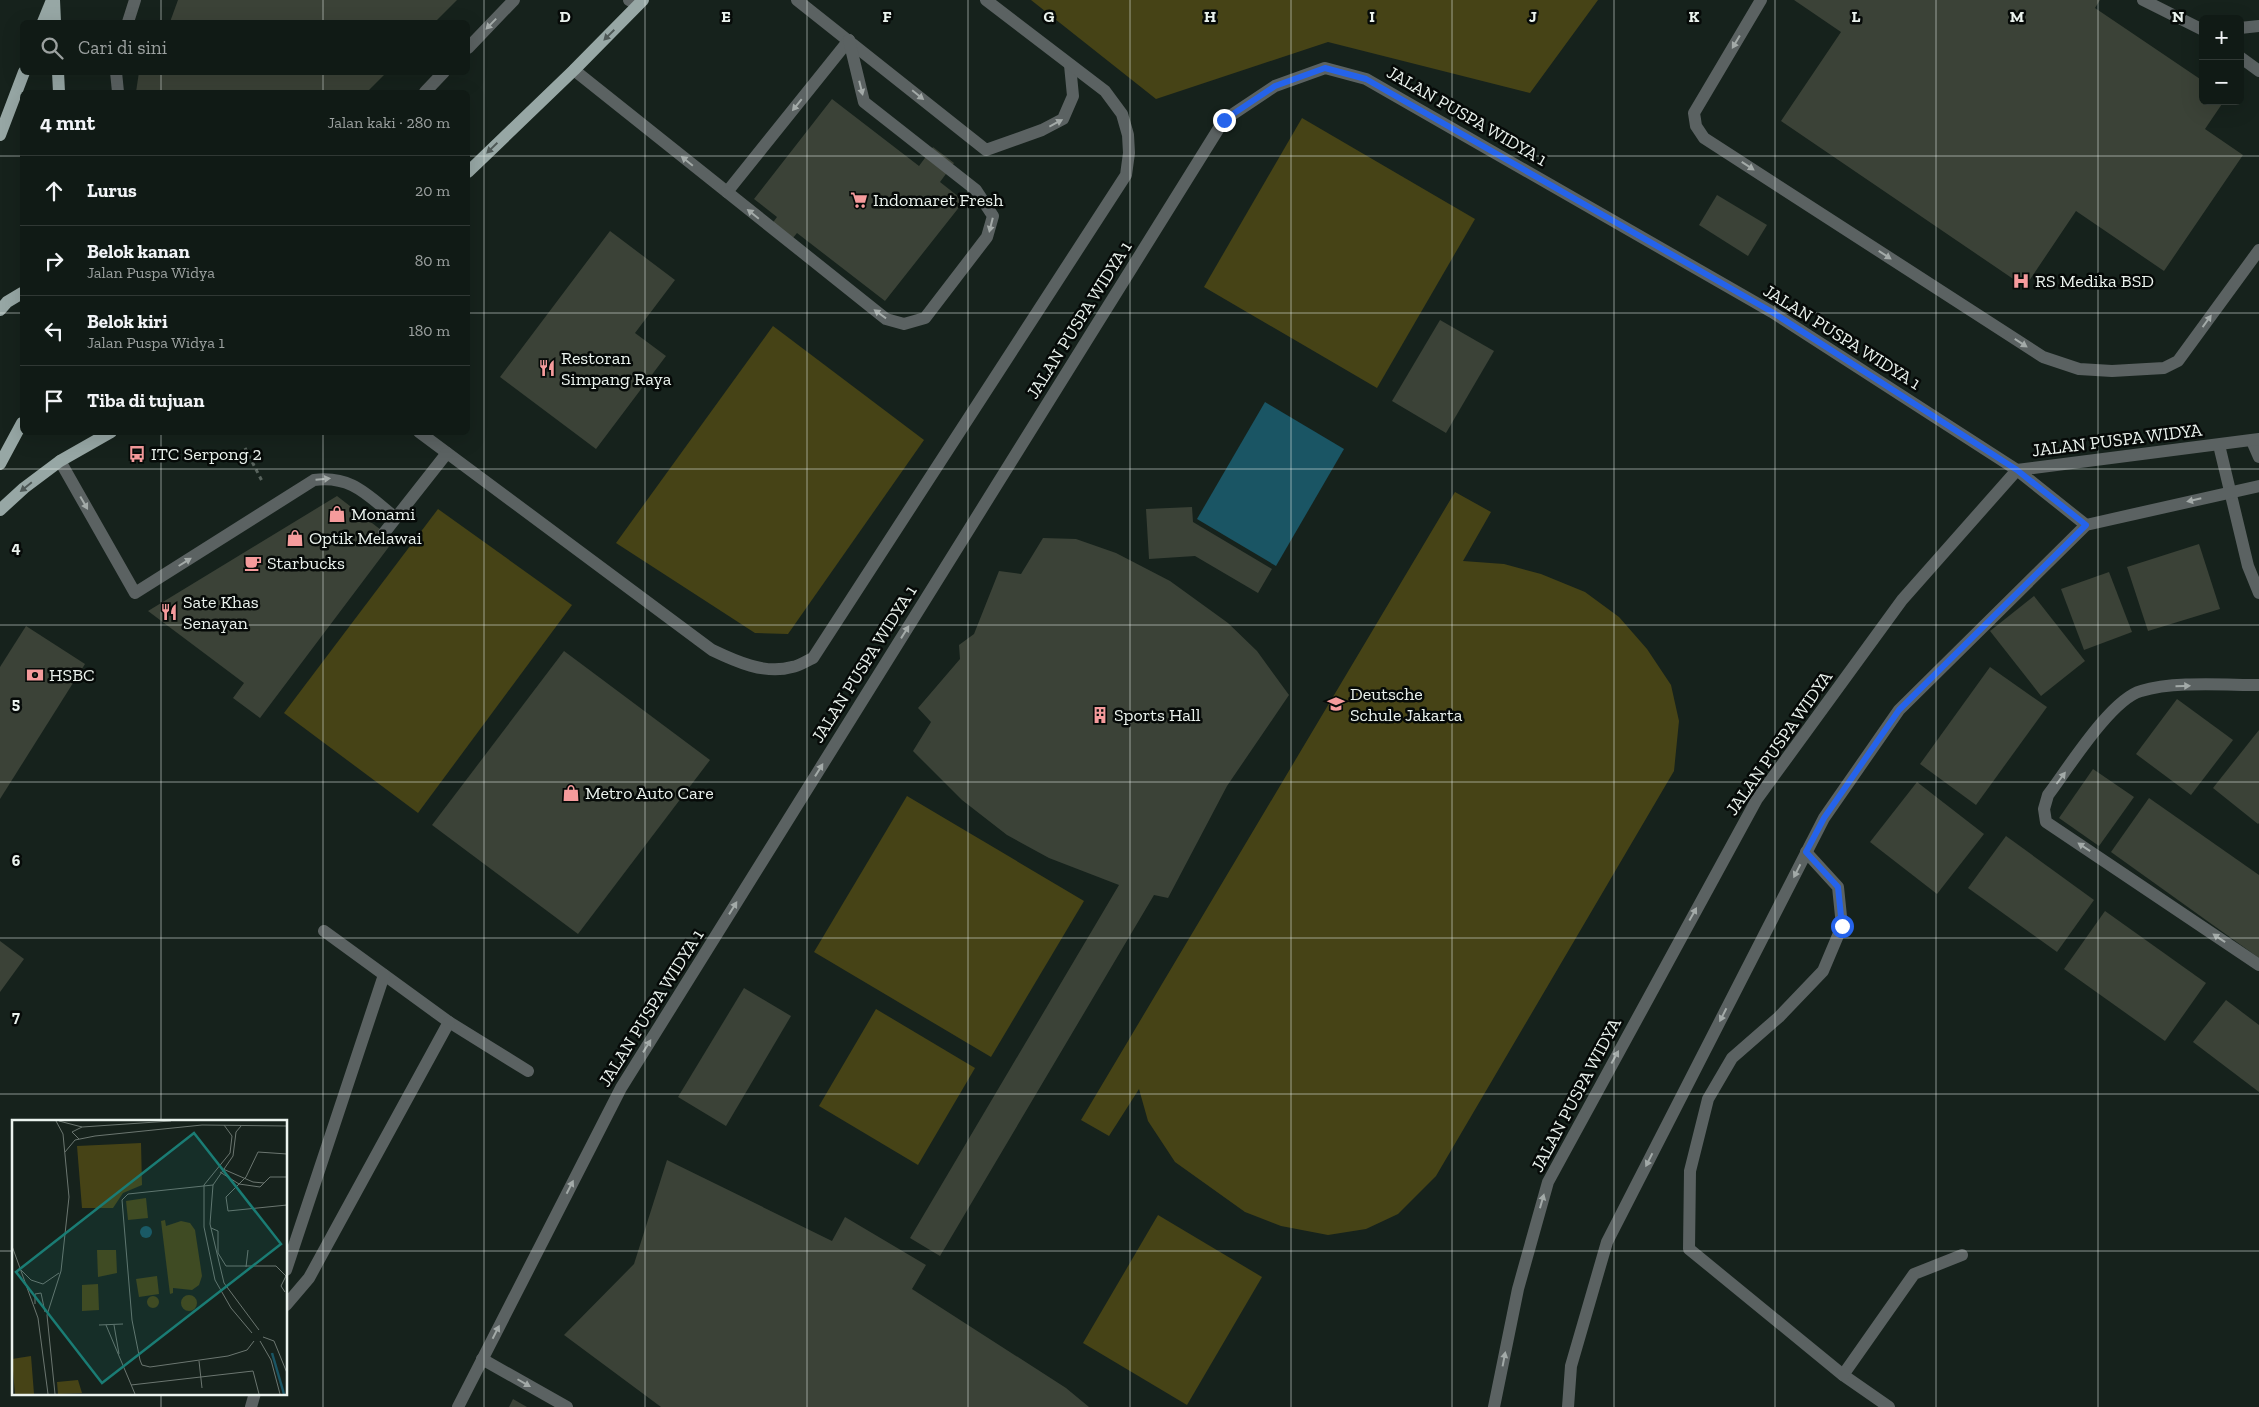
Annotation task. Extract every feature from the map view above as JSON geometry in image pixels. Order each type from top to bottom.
[{"type":"main road","points":[[44,20],[53,0]]},
{"type":"main road","points":[[53,0],[55,20]]},
{"type":"main road","points":[[470,170],[574,70],[637,2]]},
{"type":"main road","points":[[0,135],[23,75]]},
{"type":"main road","points":[[58,75],[59,90]]},
{"type":"main road","points":[[0,310],[7,302],[20,294]]},
{"type":"main road","points":[[0,464],[20,427]]},
{"type":"main road","points":[[0,510],[24,488],[60,460],[106,435]]},
{"type":"street","points":[[129,20],[135,0]]},
{"type":"street","points":[[470,46],[514,0]]},
{"type":"street","points":[[797,0],[986,150],[1042,130],[1063,119],[1073,96],[1070,65]]},
{"type":"street","points":[[423,435],[712,650],[738,662],[762,668],[791,668],[813,658],[1126,175],[1129,153],[1128,135],[1122,114],[1105,91],[986,0]]},
{"type":"street","points":[[1761,0],[1694,113],[1696,126],[1704,138],[2043,357],[2079,369],[2112,371],[2164,368],[2178,361],[2259,250]]},
{"type":"street","points":[[2143,0],[2199,28]]},
{"type":"street","points":[[2244,28],[2259,26]]},
{"type":"street","points":[[574,70],[886,319],[904,324],[925,318],[988,238],[993,216],[976,190],[864,102],[849,40]]},
{"type":"street","points":[[727,192],[849,40]]},
{"type":"street","points":[[2244,60],[2259,71]]},
{"type":"street","name":"JALAN PUSPA WIDYA 1","points":[[458,1407],[631,1071],[1224,120],[1275,86],[1325,68],[1366,79],[1772,312],[2017,470],[2086,525]]},
{"type":"street","points":[[116,75],[118,90]]},
{"type":"street","points":[[427,90],[441,75]]},
{"type":"street","points":[[2255,440],[2259,457]]},
{"type":"street","name":"JALAN PUSPA WIDYA","points":[[1494,1407],[1518,1289],[1548,1182],[1757,799],[1902,600],[2017,470],[2255,440]]},
{"type":"street","points":[[2219,445],[2248,566],[2259,594]]},
{"type":"street","points":[[384,533],[447,453]]},
{"type":"street","points":[[60,460],[135,593],[314,480],[330,478],[350,482],[396,518]]},
{"type":"street","points":[[1568,1407],[1571,1366],[1607,1242],[1824,818],[1899,710],[2086,525],[2259,486]]},
{"type":"street","points":[[2259,685],[2165,686],[2139,691],[2116,706],[2048,796],[2044,809],[2046,822],[2259,965]]},
{"type":"street","points":[[1806,852],[1838,887],[1842,926],[1823,970],[1779,1017],[1732,1058],[1708,1099],[1690,1171],[1689,1249],[1843,1375],[1889,1407]]},
{"type":"street","points":[[324,931],[449,1022],[528,1071]]},
{"type":"street","points":[[288,1264],[384,975]]},
{"type":"street","points":[[288,1303],[309,1278],[449,1022]]},
{"type":"street","points":[[1843,1375],[1914,1274],[1962,1255]]},
{"type":"street","points":[[482,1359],[567,1407]]},
{"type":"street","points":[[251,1407],[255,1394]]},
{"type":"path","points":[[244,448],[274,505]]},
{"type":"shaded area","points":[[1031,0],[1598,0],[1530,93],[1328,42],[1156,99]]},
{"type":"shaded area","points":[[1302,118],[1475,219],[1377,388],[1204,287]]},
{"type":"shaded area","points":[[773,326],[924,440],[788,634],[755,633],[616,543]]},
{"type":"shaded area","points":[[1455,492],[1491,512],[1463,561],[1504,564],[1541,574],[1585,592],[1619,617],[1647,649],[1671,685],[1679,721],[1674,771],[1436,1176],[1398,1214],[1366,1229],[1328,1235],[1281,1226],[1245,1212],[1175,1162],[1148,1121],[1139,1089],[1109,1136],[1081,1120]]},
{"type":"shaded area","points":[[438,509],[572,605],[418,813],[284,713]]},
{"type":"shaded area","points":[[907,796],[1084,901],[991,1057],[814,952]]},
{"type":"shaded area","points":[[876,1009],[975,1068],[918,1165],[819,1106]]},
{"type":"shaded area","points":[[1158,1215],[1262,1277],[1187,1405],[1083,1343]]},
{"type":"water","points":[[1265,402],[1344,449],[1276,566],[1197,519]]},
{"type":"building","points":[[178,0],[457,0],[437,20],[171,20]]},
{"type":"building","name":"RS Medika BSD","points":[[1794,0],[2100,0],[2095,8],[2199,78],[2199,105],[2221,105],[2205,129],[2243,155],[2164,271],[2076,211],[2025,287],[1781,121],[1841,32]]},
{"type":"building","points":[[139,75],[384,75],[369,90],[136,90]]},
{"type":"building","name":"Indomaret Fresh","points":[[832,99],[919,166],[933,147],[954,163],[940,182],[964,201],[885,301],[797,233],[788,244],[768,229],[777,217],[754,199]]},
{"type":"building","points":[[1717,195],[1767,225],[1748,256],[1699,225]]},
{"type":"building","points":[[610,231],[675,280],[635,333],[666,356],[596,449],[500,377]]},
{"type":"building","points":[[1440,320],[1494,351],[1446,433],[1392,401]]},
{"type":"building","points":[[337,496],[394,540],[260,718],[233,698],[244,683],[148,611]]},
{"type":"building","points":[[1192,507],[1193,522],[1272,569],[1258,593],[1195,556],[1149,559],[1146,509]]},
{"type":"building","name":"Sports Hall","points":[[1043,538],[1076,539],[1116,553],[1170,581],[1228,623],[1257,651],[1289,695],[1227,786],[1168,898],[1154,895],[940,1256],[910,1238],[1119,885],[1049,858],[1007,835],[962,800],[913,751],[931,722],[918,708],[960,659],[959,645],[974,634],[999,571],[1021,574]]},
{"type":"building","points":[[2199,544],[2220,609],[2148,631],[2127,567]]},
{"type":"building","points":[[2109,572],[2132,632],[2084,650],[2061,589]]},
{"type":"building","points":[[2034,596],[2085,661],[2041,696],[1990,631]]},
{"type":"building","points":[[26,626],[85,664],[0,799],[0,667]]},
{"type":"building","name":"Metro Auto Care","points":[[564,651],[710,760],[578,934],[432,825]]},
{"type":"building","points":[[1990,667],[2047,707],[1976,805],[1920,764]]},
{"type":"building","points":[[2177,699],[2233,740],[2191,795],[2136,754]]},
{"type":"building","points":[[2259,730],[2259,823],[2258,824],[2213,788]]},
{"type":"building","points":[[2093,769],[2134,797],[2099,846],[2059,818]]},
{"type":"building","points":[[1917,782],[1984,834],[1937,894],[1870,842]]},
{"type":"building","points":[[2149,798],[2259,875],[2259,958],[2111,852]]},
{"type":"building","points":[[2006,836],[2094,900],[2057,952],[1968,888]]},
{"type":"building","points":[[2105,911],[2206,983],[2165,1041],[2064,969]]},
{"type":"building","points":[[0,941],[24,959],[0,992]]},
{"type":"building","points":[[744,988],[791,1016],[726,1126],[678,1097]]},
{"type":"building","points":[[2226,1000],[2259,1025],[2259,1092],[2193,1042]]},
{"type":"building","points":[[667,1160],[832,1241],[845,1217],[926,1265],[912,1289],[1066,1388],[1089,1407],[661,1407],[564,1335],[634,1264]]},
{"type":"building","points":[[513,1399],[527,1407],[509,1407]]},
{"type":"place","name":"Indomaret Fresh","points":[[859,200]]},
{"type":"place","name":"RS Medika BSD","points":[[2021,281]]},
{"type":"place","name":"Restoran Simpang Raya","points":[[547,368]]},
{"type":"place","name":"ITC Serpong 2","points":[[137,454]]},
{"type":"place","name":"Monami","points":[[337,514]]},
{"type":"place","name":"Optik Melawai","points":[[295,538]]},
{"type":"place","name":"Starbucks","points":[[253,563]]},
{"type":"place","name":"Sate Khas Senayan","points":[[169,612]]},
{"type":"place","name":"HSBC","points":[[35,675]]},
{"type":"place","name":"Deutsche Schule Jakarta","points":[[1336,704]]},
{"type":"place","name":"Sports Hall","points":[[1100,715]]},
{"type":"place","name":"Metro Auto Care","points":[[571,793]]},
{"type":"route","points":[[1224,120],[1275,86],[1325,68],[1366,79],[1772,312],[2017,470],[2086,525],[1899,710],[1824,818],[1806,852],[1838,887],[1842,926]]}]
